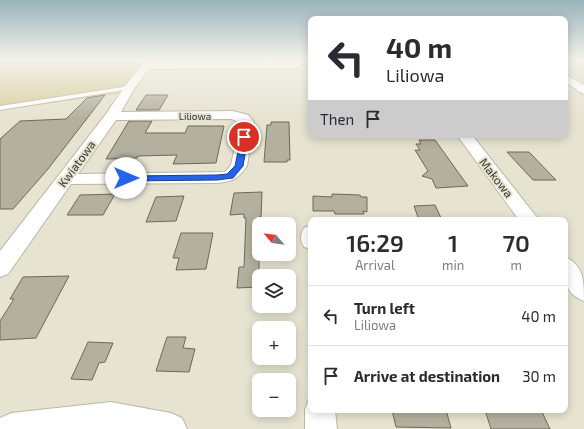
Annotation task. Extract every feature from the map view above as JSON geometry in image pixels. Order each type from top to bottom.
[{"type":"street","name":"Kwiatowa","points":[[0,268],[112,116],[136,79]]},
{"type":"street","points":[[568,79],[584,90]]},
{"type":"street","name":"Liliowa","points":[[66,179],[217,178],[230,176],[239,166],[247,122],[243,118],[233,115],[112,116]]},
{"type":"street","name":"Makowa","points":[[466,138],[527,217]]},
{"type":"street","points":[[568,270],[584,291]]},
{"type":"street","points":[[320,413],[321,429]]},
{"type":"street","points":[[21,428],[111,417],[171,429]]},
{"type":"lane","points":[[0,108],[129,88]]},
{"type":"shaded area","points":[[0,79],[129,79],[118,94],[0,110]]},
{"type":"shaded area","points":[[578,79],[584,79],[584,83]]},
{"type":"building","points":[[105,95],[48,169],[13,209],[0,209],[0,139],[20,121],[66,119],[87,98]]},
{"type":"building","points":[[146,95],[168,95],[159,110],[136,110]]},
{"type":"building","points":[[129,121],[152,121],[145,133],[185,133],[188,126],[224,126],[216,163],[173,164],[177,155],[106,159]]},
{"type":"building","points":[[271,122],[289,122],[290,160],[287,160],[287,162],[264,162],[267,125],[271,125]]},
{"type":"building","points":[[419,140],[435,140],[468,186],[436,188],[432,179],[422,176],[428,171],[415,150],[420,150],[416,144],[421,144]]},
{"type":"building","points":[[507,152],[529,152],[556,180],[533,180]]},
{"type":"building","points":[[262,192],[261,217],[252,217],[252,261],[259,261],[259,269],[252,269],[252,287],[237,288],[239,267],[244,267],[246,218],[244,218],[244,214],[230,215],[234,193]]},
{"type":"building","points":[[115,194],[103,215],[67,215],[80,195]]},
{"type":"building","points":[[332,194],[360,195],[361,197],[367,197],[367,212],[363,211],[364,214],[335,214],[334,211],[313,211],[313,196],[332,197]]},
{"type":"building","points":[[184,196],[176,221],[146,222],[156,197]]},
{"type":"building","points":[[435,205],[441,217],[418,217],[414,206]]},
{"type":"building","points":[[181,233],[213,233],[206,269],[176,270],[179,258],[173,258]]},
{"type":"building","points":[[69,276],[36,338],[0,340],[0,321],[14,299],[10,299],[23,277]]},
{"type":"building","points":[[167,337],[186,337],[183,348],[195,349],[189,372],[156,371]]},
{"type":"building","points":[[88,342],[113,343],[105,362],[99,363],[92,380],[71,379]]},
{"type":"building","points":[[393,413],[447,413],[451,428],[396,427]]},
{"type":"building","points":[[486,413],[542,413],[550,429],[491,429]]},
{"type":"route","points":[[126,178],[217,178],[230,176],[239,166],[244,137]]}]
